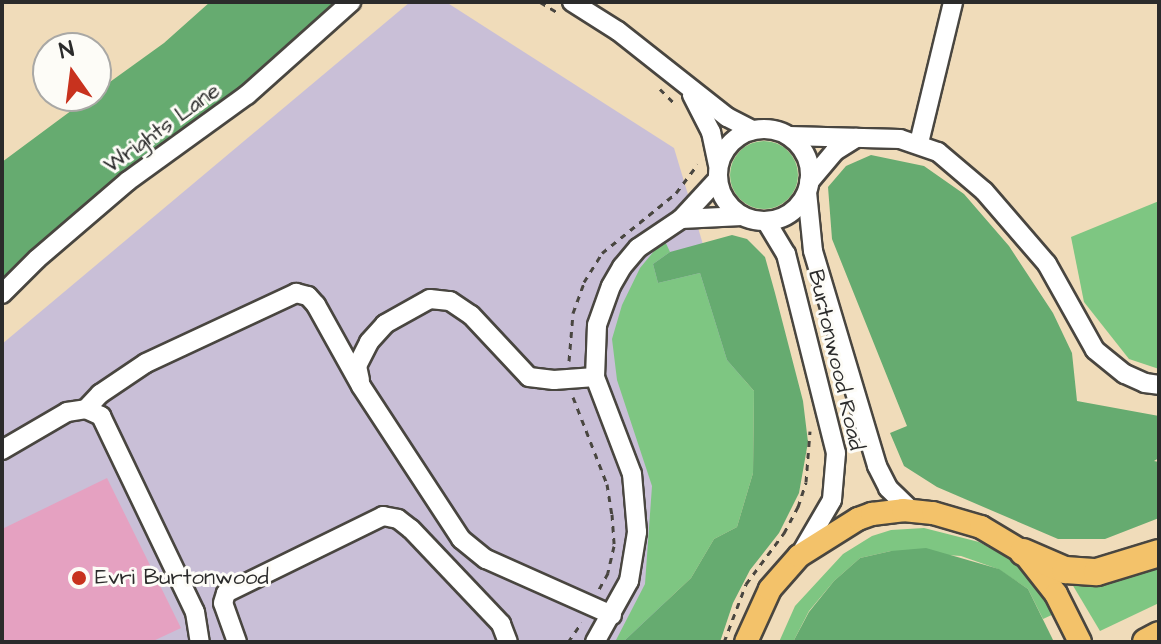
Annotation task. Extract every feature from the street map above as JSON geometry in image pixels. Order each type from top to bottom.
[{"type":"highway","points":[[1023,552],[1047,565],[1097,572],[1159,553]]},
{"type":"highway","points":[[1146,642],[1159,635]]},
{"type":"main road","points":[[746,642],[770,589],[799,556],[872,514],[911,510],[981,527],[1023,552],[1064,609],[1080,642]]},
{"type":"street","name":"Wrights Lane","points":[[2,294],[37,259],[128,181],[247,95],[351,2]]},
{"type":"street","points":[[919,143],[953,2]]},
{"type":"street","points":[[567,8],[618,31],[687,88],[753,130]]},
{"type":"street","points":[[687,88],[711,132],[725,201],[742,216]]},
{"type":"street","points":[[595,642],[629,581],[637,532],[632,474],[595,377],[597,325],[611,286],[638,248],[681,219],[718,173],[730,143],[753,130],[765,129],[789,136],[900,139],[919,143],[959,169],[1008,216],[1047,264],[1095,350],[1125,374],[1145,383],[1159,385]]},
{"type":"street","points":[[789,136],[806,156],[808,187]]},
{"type":"street","points":[[681,219],[742,216],[766,221],[792,211],[822,163],[856,138]]},
{"type":"street","name":"Burtonwood Road","points":[[808,187],[813,251],[877,466],[888,488],[911,510]]},
{"type":"street","name":"Burtonwood Road","points":[[766,221],[786,254],[836,453],[832,500],[799,556]]},
{"type":"street","points":[[86,409],[100,394],[146,363],[296,293],[308,296],[361,386],[461,539],[486,559],[612,615]]},
{"type":"street","points":[[361,386],[357,366],[369,342],[385,324],[430,299],[450,301],[471,315],[529,377],[554,380],[595,377]]},
{"type":"street","points":[[2,450],[67,412],[86,409],[101,416],[195,612],[200,642]]},
{"type":"street","points":[[237,642],[223,603],[226,593],[383,516],[398,519],[411,529],[501,624],[508,642]]},
{"type":"path","points":[[540,2],[567,8]]},
{"type":"path","points":[[654,83],[676,105]]},
{"type":"path","points":[[574,402],[607,484],[614,546],[608,573]]},
{"type":"path","points":[[724,642],[746,584],[784,533],[798,507],[806,482],[810,429]]},
{"type":"path","points":[[568,642],[576,633]]},
{"type":"shaded area","points":[[410,2],[446,2],[674,148],[748,394],[650,642],[2,642],[2,344]]},
{"type":"green space","points":[[210,2],[337,2],[241,88],[2,288],[2,162],[69,112],[112,112],[112,80],[164,43]]},
{"type":"green space","points":[[764,141],[788,151],[798,175],[788,199],[764,209],[740,199],[730,175],[740,151]]},
{"type":"green space","points":[[871,155],[924,166],[964,194],[1009,246],[1053,313],[1072,353],[1077,401],[1159,416],[1159,458],[1154,461],[1159,462],[1159,518],[1105,539],[1058,539],[937,487],[904,466],[890,433],[907,426],[832,239],[828,187],[846,166]]},
{"type":"green space","points":[[1159,201],[1159,369],[1129,359],[1084,302],[1071,237]]},
{"type":"green space","points":[[732,235],[747,239],[765,257],[775,293],[803,401],[808,442],[799,493],[779,533],[750,570],[733,603],[720,642],[623,642],[691,578],[714,539],[737,527],[753,473],[754,391],[727,360],[700,273],[658,283],[653,264],[670,252]]},
{"type":"green space","points":[[664,239],[670,252],[653,264],[658,283],[700,273],[727,360],[754,391],[753,473],[737,527],[714,539],[691,578],[623,642],[615,642],[645,584],[652,486],[617,380],[612,339],[622,305],[640,268]]},
{"type":"green space","points":[[924,528],[979,542],[1005,556],[1028,574],[1056,613],[1043,619],[1028,589],[998,569],[961,556],[891,551],[860,558],[834,581],[809,611],[793,642],[779,642],[795,606],[843,554],[872,536],[891,530]]},
{"type":"green space","points":[[926,548],[999,569],[1028,589],[1054,642],[793,642],[809,612],[834,581],[860,558]]},
{"type":"green space","points":[[1159,563],[1159,603],[1100,631],[1072,584]]},
{"type":"building","name":"Evri Burtonwood","points":[[107,478],[181,628],[151,642],[2,642],[2,529]]},
{"type":"place","name":"Evri Burtonwood","points":[[79,578]]}]
